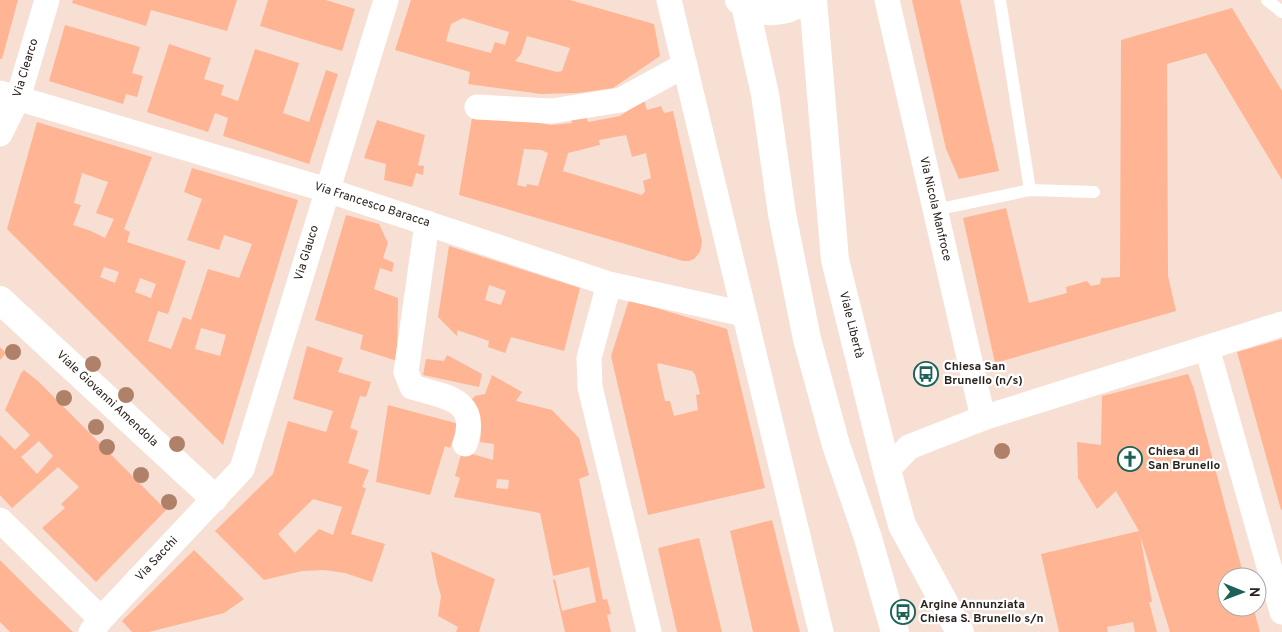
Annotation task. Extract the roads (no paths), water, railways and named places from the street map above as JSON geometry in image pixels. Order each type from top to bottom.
[{"type":"street","name":"Via Clearco","points":[[0,134],[9,95],[47,0]]},
{"type":"street","name":"Via Glauco","points":[[214,498],[242,469],[386,0]]},
{"type":"street","points":[[669,0],[821,632]]},
{"type":"street","points":[[742,2],[762,11],[780,12],[797,6],[805,0]]},
{"type":"street","name":"Viale Libertà","points":[[813,0],[835,260],[886,470],[902,525],[960,632]]},
{"type":"street","name":"Via Nicola Manfroce","points":[[887,0],[983,418]]},
{"type":"street","points":[[742,2],[765,94],[782,214],[807,339],[836,445],[868,538],[895,632]]},
{"type":"street","points":[[478,108],[552,111],[621,100],[685,65]]},
{"type":"street","name":"Via Francesco Baracca","points":[[9,95],[327,190],[609,284],[744,314]]},
{"type":"street","points":[[427,223],[406,372],[412,387],[458,402],[469,419],[469,432],[465,444]]},
{"type":"street","points":[[609,284],[589,358],[590,387],[649,632]]},
{"type":"street","name":"Viale Giovanni Amendola","points":[[0,300],[214,498]]},
{"type":"street","points":[[886,470],[908,447],[983,418],[1282,324]]},
{"type":"street","points":[[1207,348],[1274,554],[1282,612]]},
{"type":"street","name":"Via Sacchi","points":[[96,626],[214,498]]},
{"type":"street","points":[[0,520],[96,626]]},
{"type":"lane","points":[[1000,0],[1030,190]]},
{"type":"lane","points":[[1267,0],[1282,12]]},
{"type":"lane","points":[[935,210],[1030,190],[1094,192]]},
{"type":"place","name":"Chiesa San Brunello (n/s)","points":[[926,374]]},
{"type":"place","name":"Chiesa di San Brunello","points":[[1130,459]]},
{"type":"place","name":"Argine Annunziata Chiesa S. Brunello s/n","points":[[903,612]]}]
